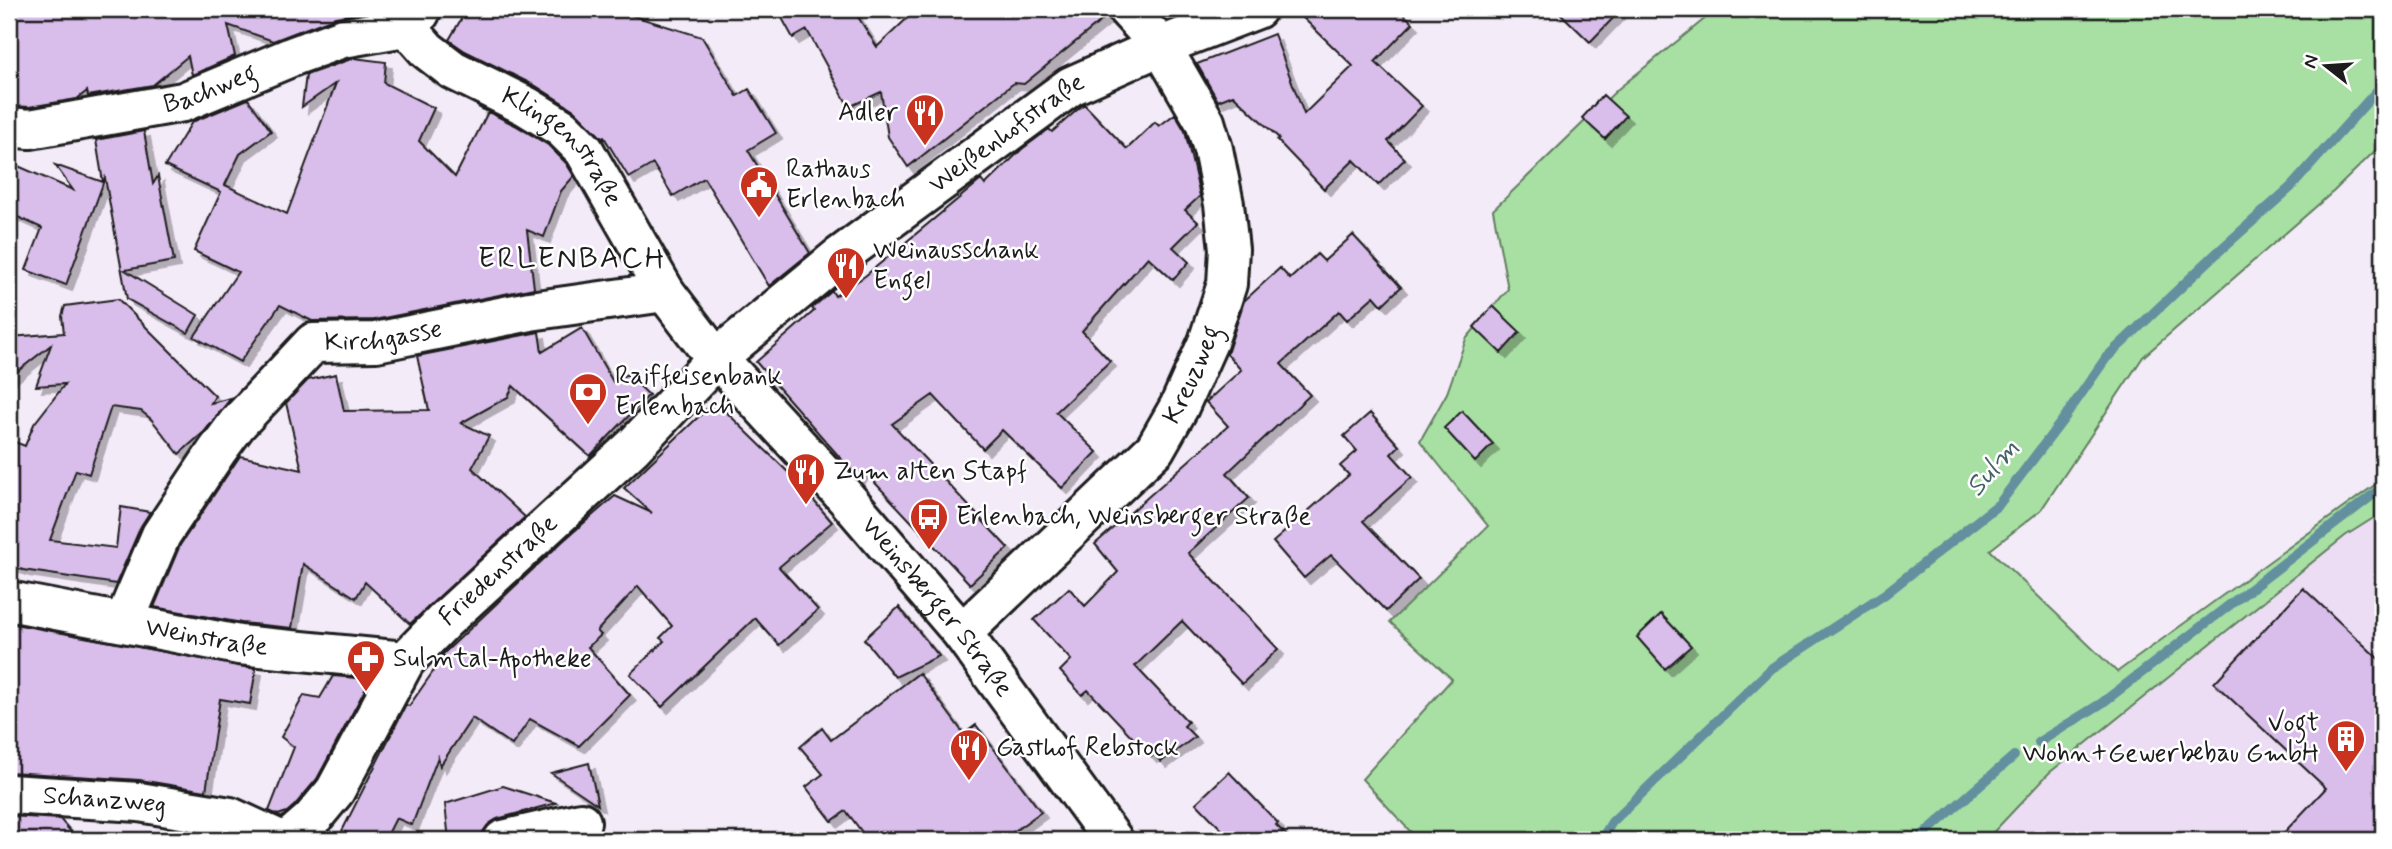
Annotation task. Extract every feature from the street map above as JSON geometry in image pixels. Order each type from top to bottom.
[{"type":"street","name":"Kreuzweg","points":[[962,633],[1155,449],[1179,407],[1208,342],[1227,285],[1229,249],[1224,204],[1205,122],[1161,46],[1127,9]]},
{"type":"street","name":"Weißenhofstraße","points":[[718,357],[839,257],[1062,92],[1083,79],[1257,9]]},
{"type":"street","name":"Bachweg","points":[[9,127],[30,129],[174,104],[296,55],[407,15]]},
{"type":"street","name":"Klingenstraße","points":[[407,15],[427,50],[453,70],[526,106],[562,128],[584,150],[665,292],[703,342],[718,357]]},
{"type":"street","name":"Kirchgasse","points":[[124,622],[161,535],[217,451],[237,424],[313,343],[376,342],[530,311],[665,292]]},
{"type":"street","name":"Weinsberger Straße","points":[[718,357],[847,499],[962,633],[1113,840]]},
{"type":"street","name":"Friedenstraße","points":[[288,840],[312,820],[335,791],[405,661],[445,620],[633,447],[718,357]]},
{"type":"street","name":"Weinstraße","points":[[9,601],[239,645],[405,661]]},
{"type":"street","name":"Schanzweg","points":[[9,794],[139,802],[217,814],[230,817],[280,840]]},
{"type":"street","points":[[503,840],[581,822]]},
{"type":"shaded area","points":[[2383,512],[2383,840],[1986,840],[2049,773],[2345,536]]},
{"type":"green space","points":[[1717,9],[2383,9],[2383,143],[2334,191],[2143,357],[2041,510],[1990,550],[2117,672],[2383,479],[2383,512],[2345,536],[2049,773],[1986,840],[1418,840],[1362,779],[1452,679],[1390,622],[1488,526],[1420,441],[1447,393],[1466,339],[1508,289],[1493,210],[1618,89]]},
{"type":"building","points":[[9,9],[359,9],[353,14],[336,17],[273,41],[228,25],[235,56],[192,75],[188,56],[153,85],[88,96],[87,91],[77,99],[29,107],[14,106],[9,98]]},
{"type":"building","points":[[467,9],[611,9],[702,37],[737,96],[749,89],[776,133],[748,150],[810,253],[769,286],[704,178],[673,196],[653,164],[629,178],[604,137],[603,139],[574,110],[536,86],[465,51],[449,40]]},
{"type":"building","points":[[777,9],[853,9],[877,47],[917,9],[1106,9],[1107,16],[1024,84],[1014,83],[908,167],[888,137],[881,92],[849,107],[807,30],[793,38]]},
{"type":"building","points":[[1294,9],[1398,9],[1413,23],[1375,62],[1422,106],[1388,141],[1405,159],[1378,185],[1354,160],[1324,189],[1277,140],[1279,138],[1233,95],[1218,101],[1197,64],[1274,34],[1304,114],[1353,66]]},
{"type":"building","points":[[1556,9],[1622,9],[1590,42]]},
{"type":"building","points":[[354,58],[386,62],[384,83],[434,108],[419,141],[455,177],[488,112],[478,107],[515,125],[548,145],[566,163],[574,176],[561,191],[544,237],[527,230],[534,288],[374,320],[312,321],[280,305],[240,362],[194,337],[238,272],[194,251],[221,192],[165,166],[192,122],[248,99],[271,131],[240,154],[225,185],[287,214],[336,83],[302,107],[306,75]]},
{"type":"building","points":[[1603,95],[1626,116],[1605,139],[1582,118]]},
{"type":"building","points":[[1084,104],[1127,149],[1155,122],[1159,126],[1175,114],[1185,131],[1200,196],[1185,210],[1198,222],[1173,247],[1189,262],[1173,280],[1148,257],[1082,331],[1110,361],[1056,412],[1097,452],[1062,488],[1002,430],[983,449],[933,395],[892,424],[1008,548],[970,584],[864,471],[858,478],[756,362],[814,311],[812,308],[832,291],[835,296],[865,276],[981,180],[985,185],[1022,149],[1049,129],[1052,132]]},
{"type":"building","points":[[144,131],[153,184],[158,176],[174,261],[125,270],[198,315],[188,333],[127,299],[105,178],[66,285],[26,270],[42,228],[9,213],[9,162],[73,190],[55,165],[103,182],[96,140]]},
{"type":"building","points":[[1353,235],[1401,287],[1382,305],[1374,296],[1347,320],[1339,311],[1281,364],[1310,395],[1227,473],[1249,498],[1188,553],[1278,649],[1242,684],[1182,621],[1135,666],[1188,722],[1184,726],[1195,737],[1161,762],[1154,754],[1151,757],[1088,690],[1082,695],[1060,671],[1071,660],[1034,620],[1069,588],[1085,606],[1118,572],[1095,544],[1228,426],[1206,402],[1241,370],[1227,354],[1244,301],[1280,268],[1290,279],[1317,254],[1324,261]]},
{"type":"building","points":[[118,299],[215,396],[211,403],[231,398],[204,432],[179,454],[151,419],[141,411],[111,407],[89,474],[76,470],[50,540],[116,548],[121,507],[150,512],[141,526],[116,584],[23,570],[9,565],[9,459],[15,442],[25,446],[34,424],[65,384],[36,386],[51,345],[9,378],[9,337],[64,333],[62,316],[65,306]]},
{"type":"building","points":[[1493,306],[1520,332],[1501,353],[1474,327]]},
{"type":"building","points":[[582,328],[613,382],[627,374],[649,395],[590,456],[513,386],[508,397],[461,423],[489,436],[472,468],[525,517],[410,624],[365,582],[356,598],[303,564],[292,628],[242,623],[154,607],[180,545],[240,456],[302,470],[286,403],[308,380],[336,374],[344,411],[429,410],[417,356],[539,332],[542,352]]},
{"type":"building","points":[[715,401],[795,479],[832,522],[779,567],[818,610],[779,645],[755,618],[662,707],[630,674],[664,641],[660,638],[672,626],[638,586],[597,631],[601,635],[588,647],[630,695],[579,746],[530,719],[512,745],[472,718],[440,766],[438,757],[412,825],[396,818],[385,840],[361,840],[342,831],[406,705],[409,706],[444,656],[442,655],[615,496],[652,513],[624,488]]},
{"type":"building","points":[[1462,411],[1493,444],[1475,462],[1444,428]]},
{"type":"building","points":[[1370,413],[1399,446],[1391,454],[1412,477],[1363,521],[1419,579],[1386,611],[1331,555],[1304,578],[1273,542],[1349,475],[1340,466],[1357,451],[1344,436]]},
{"type":"building","name":"Vogt Wohn+Gewerbebau GmbH","points":[[2303,588],[2383,663],[2383,840],[2277,840],[2326,788],[2214,683]]},
{"type":"building","points":[[899,607],[939,656],[895,677],[864,639]]},
{"type":"building","points":[[1661,614],[1691,646],[1665,669],[1637,637]]},
{"type":"building","points":[[9,623],[256,669],[250,704],[220,699],[206,791],[140,780],[9,772]]},
{"type":"building","points":[[919,673],[964,734],[976,725],[1041,812],[1002,840],[868,840],[846,811],[832,821],[806,787],[823,774],[800,747],[822,728],[831,740]]},
{"type":"building","points":[[333,676],[357,678],[368,684],[317,779],[295,805],[278,815],[269,811],[294,747],[281,737],[304,695],[320,698]]},
{"type":"building","points":[[589,763],[598,805],[551,773]]},
{"type":"building","points":[[1229,772],[1291,840],[1232,840],[1196,803]]},
{"type":"building","points":[[503,786],[556,803],[497,819],[482,833],[482,840],[449,840],[445,804]]},
{"type":"building","points":[[9,816],[60,819],[78,840],[9,840]]},
{"type":"waterway","name":"Sulm","points":[[1601,840],[1612,822],[1772,668],[1885,594],[1999,504],[2106,358],[2291,187],[2383,84]]},
{"type":"waterway","points":[[2039,742],[2102,703],[2383,487]]},
{"type":"waterway","points":[[1917,840],[2014,756]]},
{"type":"place","name":"Adler","points":[[925,147]]},
{"type":"place","name":"Rathaus Erlenbach","points":[[759,219]]},
{"type":"place","name":"Weinausschank Engel","points":[[846,300]]},
{"type":"place","name":"Raiffeisenbank Erlenbach","points":[[588,426]]},
{"type":"place","name":"Zum alten Stapf","points":[[806,506]]},
{"type":"place","name":"Erlenbach, Weinsberger Straße","points":[[929,551]]},
{"type":"place","name":"Sulmtal-Apotheke","points":[[366,693]]},
{"type":"place","name":"Vogt Wohn+Gewerbebau GmbH","points":[[2346,773]]},
{"type":"place","name":"Gasthof Rebstock","points":[[969,782]]},
{"type":"district","name":"ERLENBACH","points":[[572,258]]}]
